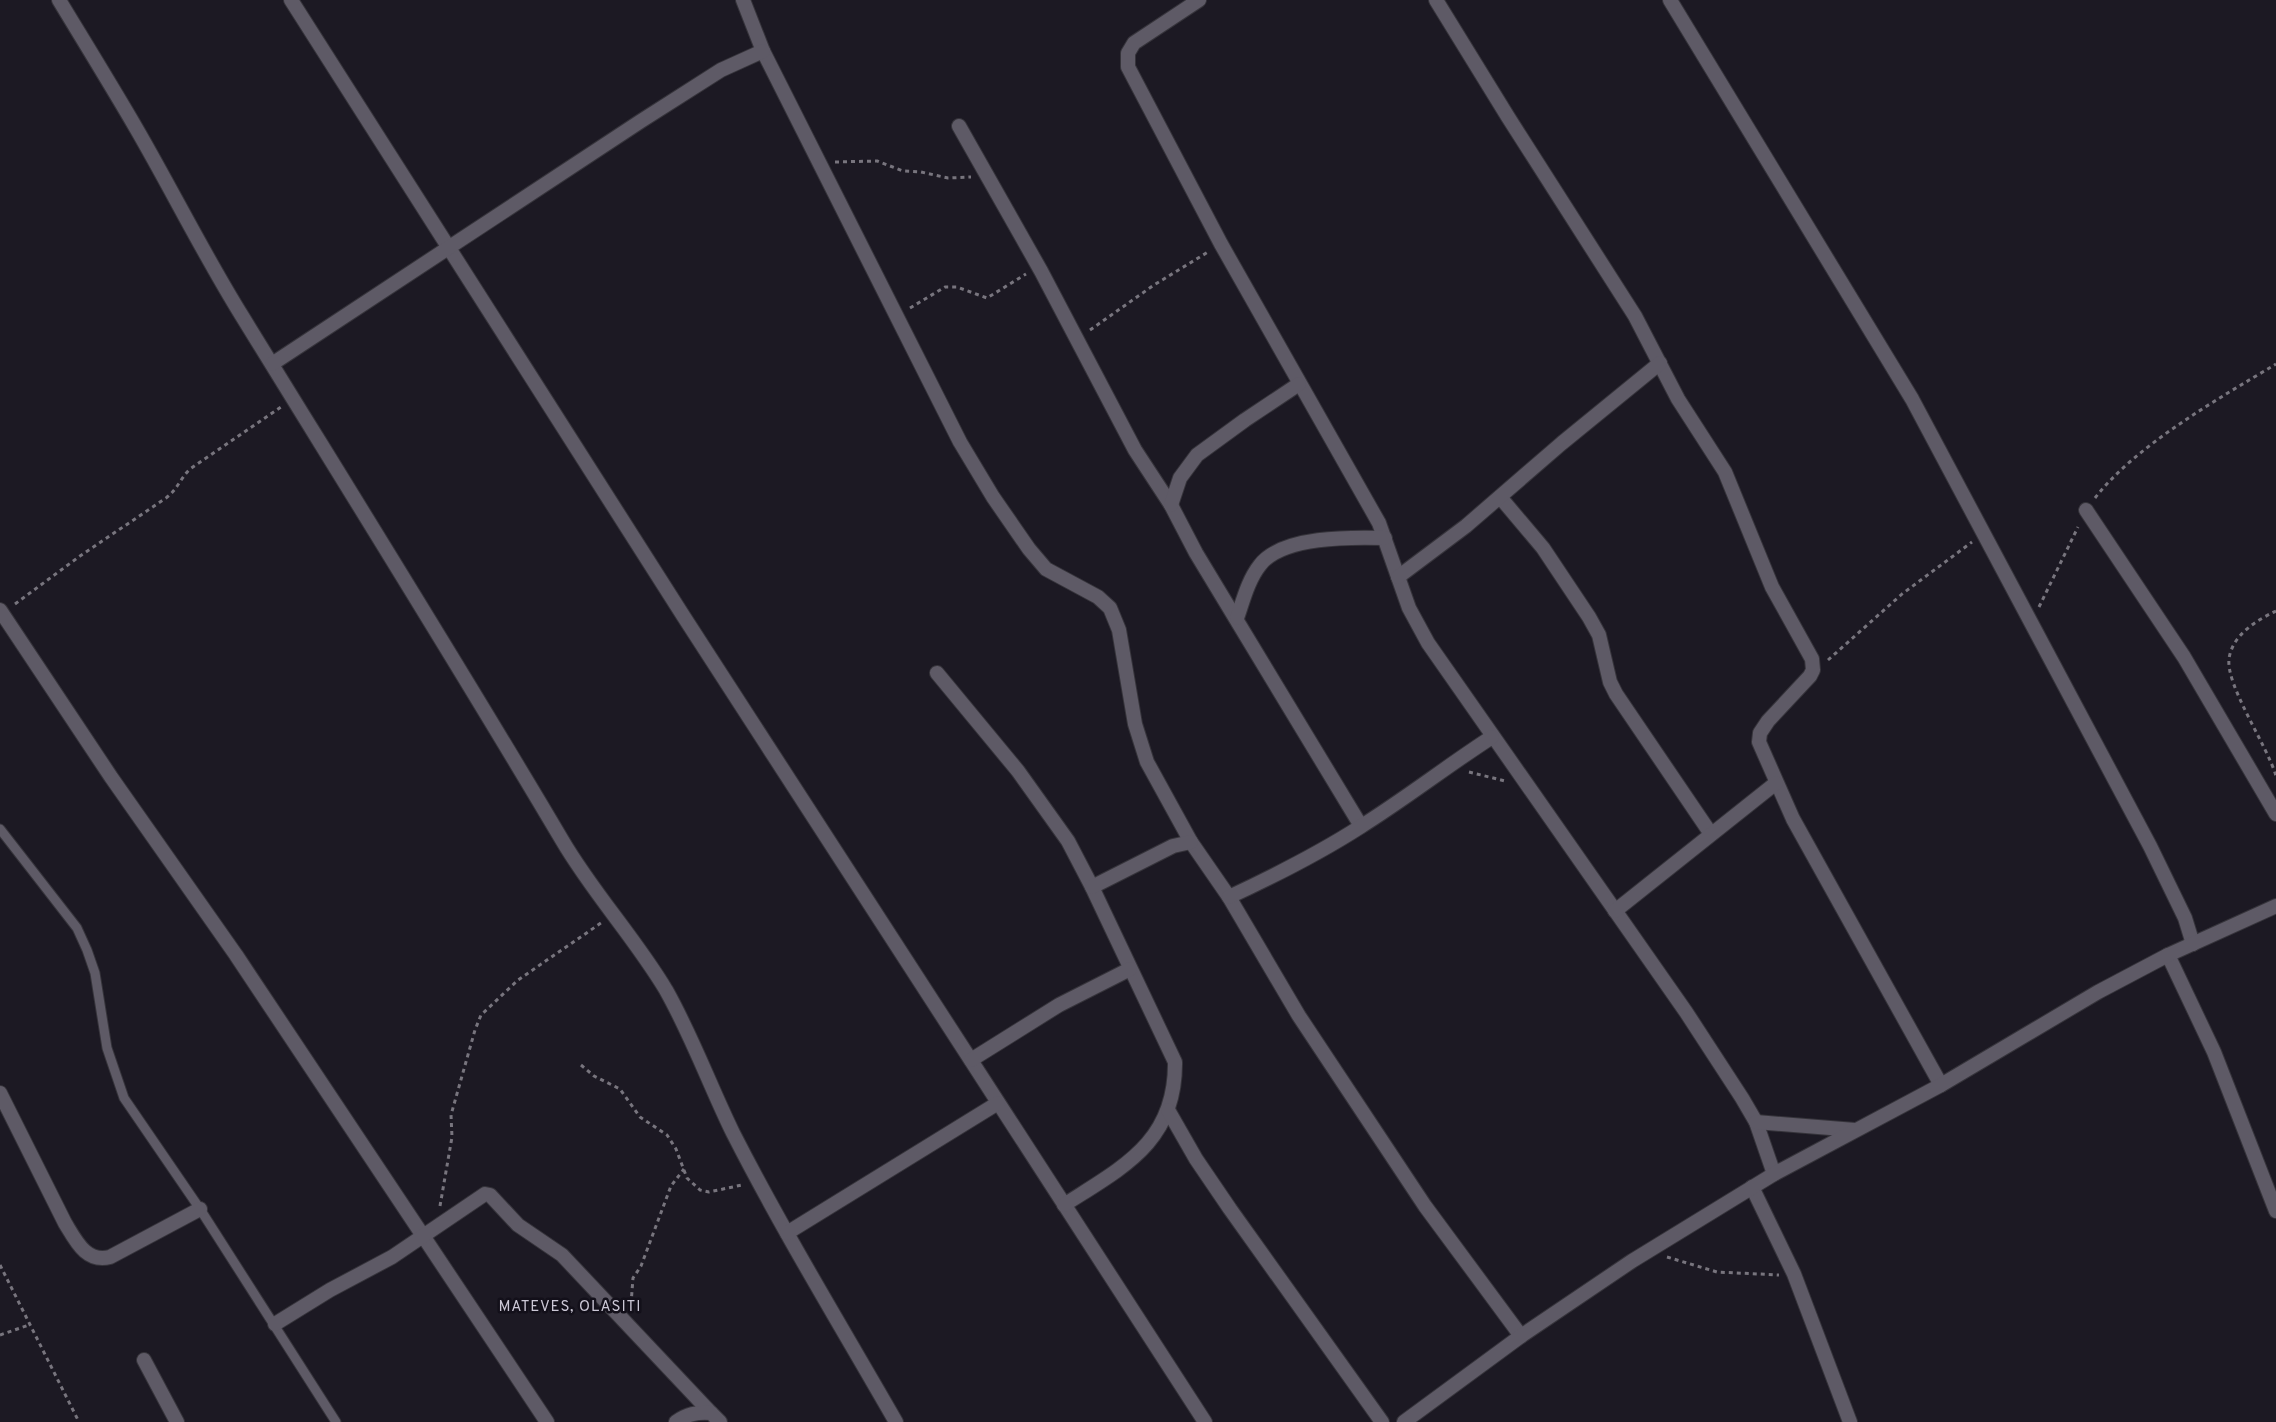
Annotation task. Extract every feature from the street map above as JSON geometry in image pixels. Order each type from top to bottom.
[{"type":"street","points":[[59,0],[134,125],[239,312],[294,399],[563,842],[637,945],[683,1021],[710,1085],[787,1232],[896,1422]]},
{"type":"street","points":[[291,0],[679,609],[1204,1422]]},
{"type":"street","points":[[743,0],[763,51],[821,162],[960,442],[1029,549],[1046,569],[1098,597],[1110,608],[1119,630],[1135,724],[1147,762],[1191,842],[1229,897],[1299,1016],[1386,1146],[1451,1243],[1522,1336]]},
{"type":"street","points":[[1200,0],[1134,43],[1128,53],[1127,61],[1221,244],[1361,490],[1385,538],[1409,608],[1428,643],[1686,1012],[1756,1122],[1774,1174]]},
{"type":"street","points":[[1436,0],[1635,316],[1684,411],[1705,438],[1725,472],[1772,587],[1812,660],[1813,670],[1760,733],[1760,742],[1793,819],[1940,1085]]},
{"type":"street","points":[[1670,0],[1912,399],[2171,889],[2185,918],[2193,944]]},
{"type":"street","points":[[272,364],[697,85],[721,70],[763,51]]},
{"type":"street","points":[[959,126],[1041,271],[1135,450],[1171,505],[1196,553],[1237,618],[1307,740],[1361,826]]},
{"type":"street","points":[[1398,577],[1443,545],[1562,443],[1660,363]]},
{"type":"street","points":[[1171,505],[1180,478],[1197,455],[1299,384]]},
{"type":"street","points":[[1500,497],[1543,548],[1589,617],[1599,635],[1610,682],[1616,694],[1711,834]]},
{"type":"street","points":[[2086,510],[2142,591],[2184,657],[2276,814]]},
{"type":"street","points":[[1237,618],[1259,566],[1274,553],[1300,544],[1337,539],[1385,538]]},
{"type":"street","points":[[1,612],[111,777],[236,955],[547,1422]]},
{"type":"street","points":[[937,673],[1038,799],[1068,841],[1092,887],[1175,1062],[1175,1084],[1168,1110],[1153,1139],[1132,1160],[1064,1205]]},
{"type":"street","points":[[1229,897],[1274,877],[1361,826],[1492,737]]},
{"type":"street","points":[[1615,911],[1776,783]]},
{"type":"street","points":[[1092,887],[1173,846],[1191,842]]},
{"type":"street","points":[[1404,1422],[1522,1336],[1650,1251],[1752,1187],[1940,1085],[2098,992],[2168,956],[2276,906]]},
{"type":"street","points":[[2168,956],[2214,1052],[2276,1211]]},
{"type":"street","points":[[970,1060],[1059,1005],[1130,969]]},
{"type":"street","points":[[0,1093],[65,1223],[76,1242],[93,1258],[100,1260],[110,1257],[200,1209]]},
{"type":"street","points":[[787,1232],[998,1103]]},
{"type":"street","points":[[1168,1110],[1225,1202],[1382,1422]]},
{"type":"street","points":[[1756,1122],[1856,1130]]},
{"type":"street","points":[[1752,1187],[1794,1274],[1850,1422]]},
{"type":"street","points":[[275,1324],[330,1290],[392,1257],[476,1197],[485,1194],[490,1195],[518,1225],[562,1255],[716,1418]]},
{"type":"street","points":[[144,1360],[178,1422]]},
{"type":"street","points":[[676,1422],[684,1416],[698,1412],[716,1418]]},
{"type":"lane","points":[[0,829],[77,928],[95,973],[107,1048],[124,1098],[200,1209],[336,1422]]},
{"type":"path","points":[[821,162],[877,161],[903,171],[921,172],[948,178],[989,178]]},
{"type":"path","points":[[1070,327],[1085,332],[1092,329],[1154,284],[1221,244]]},
{"type":"path","points":[[897,315],[945,287],[957,287],[987,298],[1023,275],[1041,271]]},
{"type":"path","points":[[2031,623],[2086,510],[2107,482],[2175,428],[2276,364]]},
{"type":"path","points":[[1,612],[166,498],[177,489],[184,475],[190,469],[294,399]]},
{"type":"path","points":[[1813,670],[1826,662],[1933,569],[1984,534]]},
{"type":"path","points":[[2276,611],[2245,630],[2232,648],[2229,659],[2231,674],[2238,692],[2263,742],[2276,776]]},
{"type":"path","points":[[1444,768],[1483,775],[1527,787]]},
{"type":"path","points":[[438,1224],[452,1137],[451,1115],[481,1015],[518,980],[613,914]]},
{"type":"path","points":[[581,1065],[594,1076],[620,1089],[640,1117],[667,1135],[676,1149],[693,1185],[709,1192],[760,1181]]},
{"type":"path","points":[[633,1329],[630,1298],[632,1278],[641,1266],[671,1186],[684,1169]]},
{"type":"path","points":[[1650,1251],[1717,1272],[1794,1274]]},
{"type":"path","points":[[0,1265],[79,1422]]},
{"type":"path","points":[[0,1335],[30,1325]]},
{"type":"district","name":"MATEVES, OLASITI","points":[[570,1306]]}]
